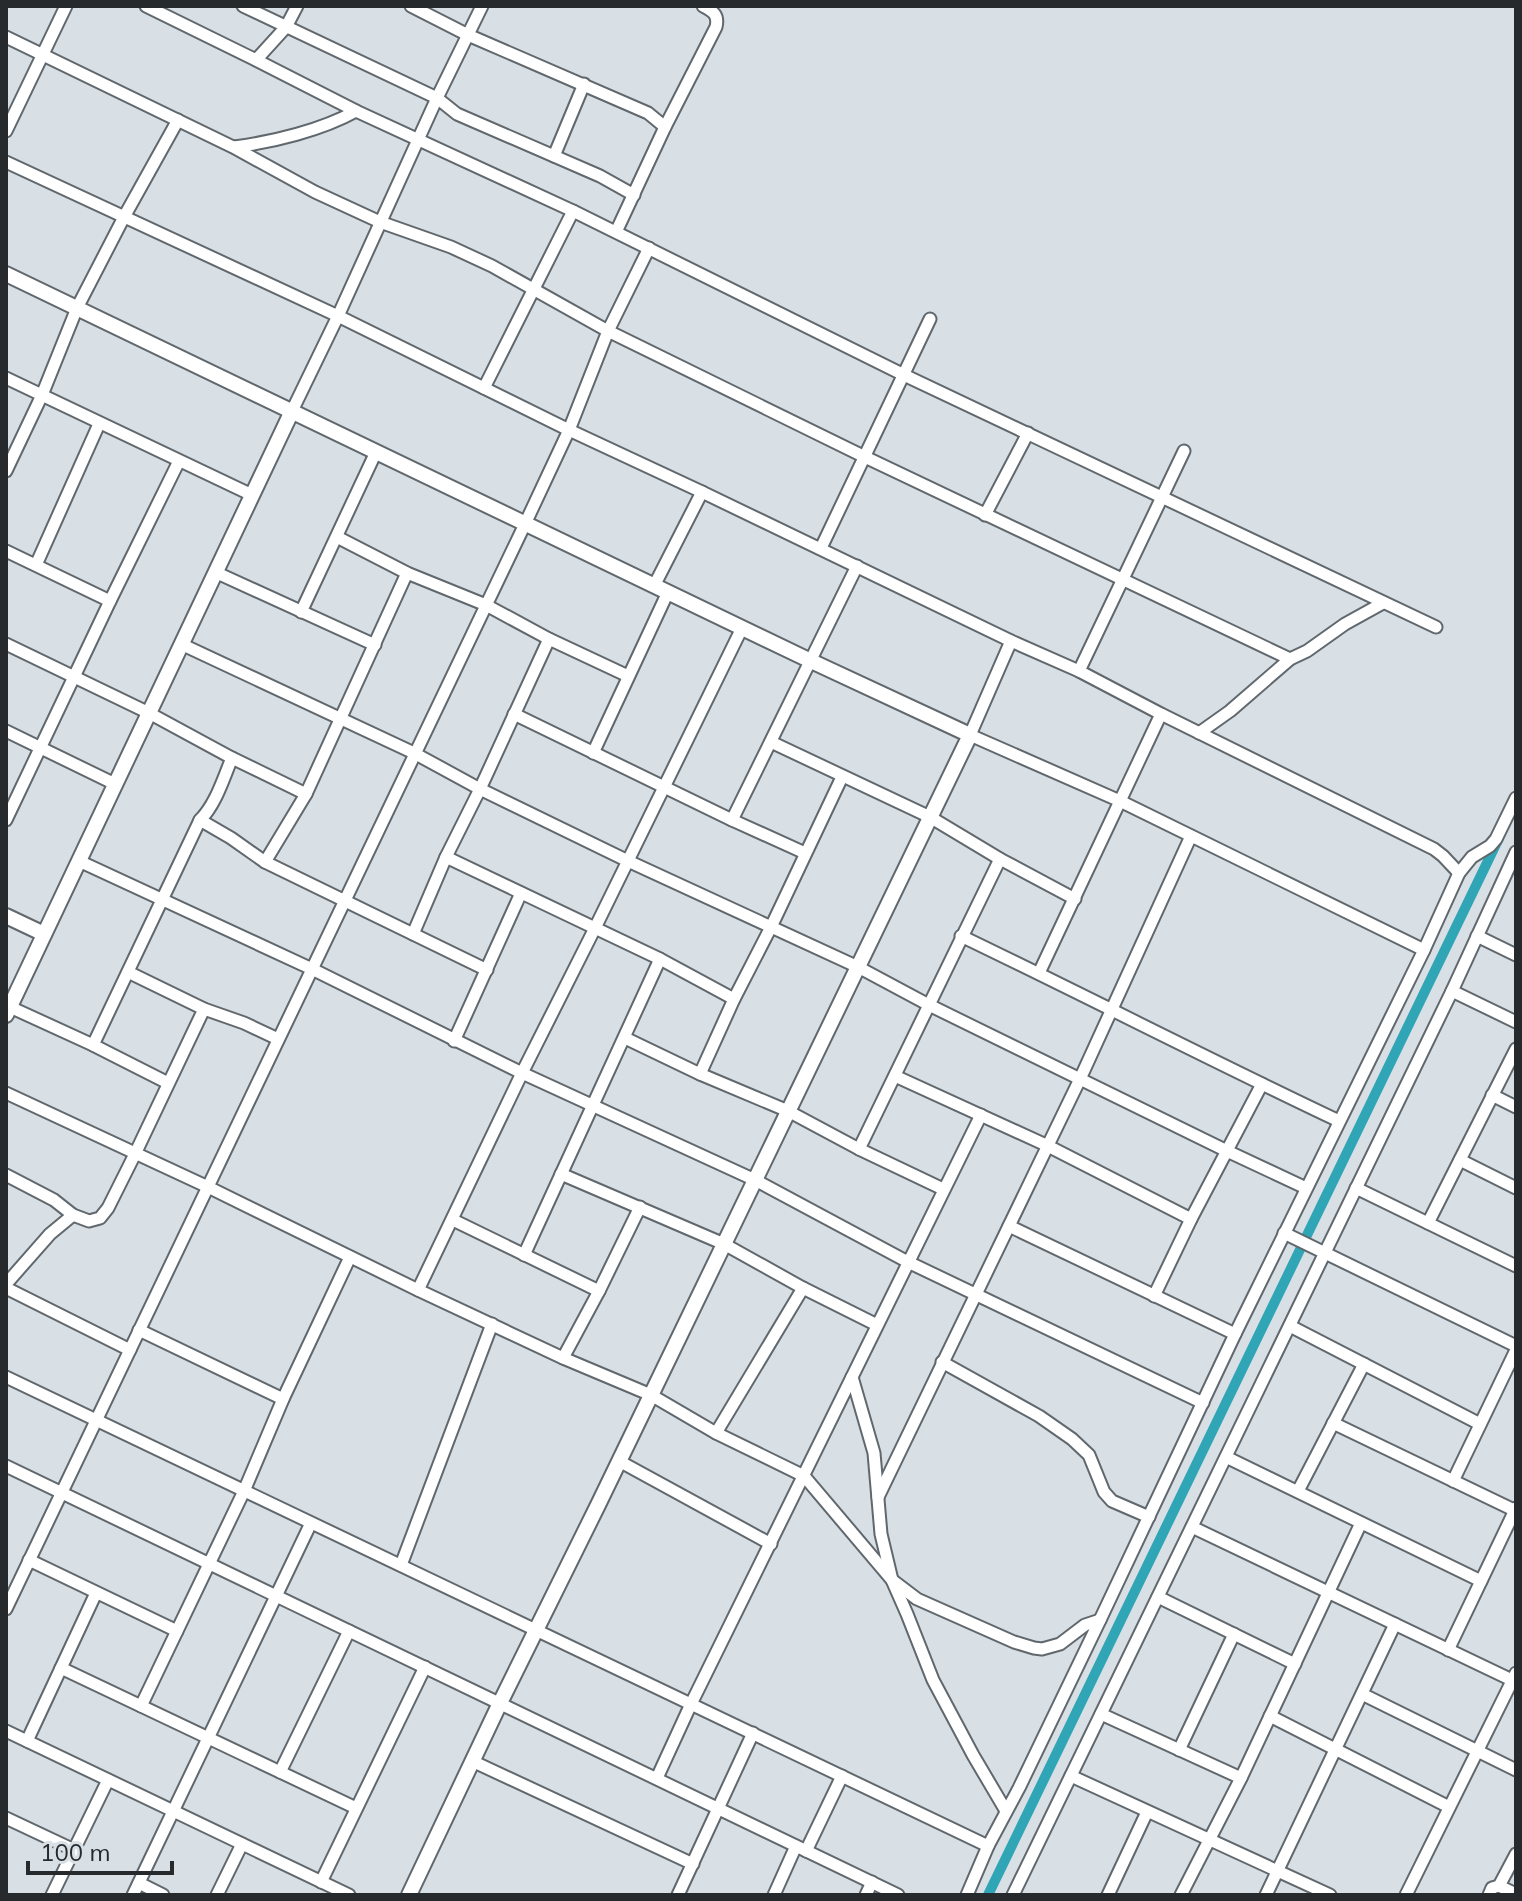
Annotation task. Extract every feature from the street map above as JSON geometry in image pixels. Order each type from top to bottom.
[{"type":"street","points":[[6,131],[66,6]]},
{"type":"street","points":[[146,6],[418,141],[573,211],[904,375],[1436,627]]},
{"type":"street","points":[[243,6],[437,98],[457,114],[600,176],[634,195]]},
{"type":"street","points":[[256,60],[286,27],[297,6]]},
{"type":"street","points":[[411,6],[468,35],[648,113],[665,127]]},
{"type":"street","points":[[168,1083],[93,1045],[8,1011],[482,6]]},
{"type":"street","points":[[616,232],[716,27],[715,13],[703,6]]},
{"type":"street","points":[[6,37],[233,147],[315,192],[380,222],[451,247],[492,266],[608,331],[985,515],[1290,659]]},
{"type":"street","points":[[554,156],[584,84]]},
{"type":"street","points":[[233,147],[272,141],[356,111]]},
{"type":"street","points":[[6,471],[42,395],[77,308],[178,120]]},
{"type":"street","points":[[6,162],[338,316],[569,430],[1079,671],[1434,849],[1459,873]]},
{"type":"street","points":[[484,388],[573,211]]},
{"type":"street","points":[[6,1609],[525,524],[569,430],[608,331],[649,248]]},
{"type":"street","points":[[6,274],[811,661],[1120,801],[1424,950]]},
{"type":"street","points":[[821,548],[930,319]]},
{"type":"street","points":[[6,378],[252,495]]},
{"type":"street","points":[[36,565],[99,424]]},
{"type":"street","points":[[985,515],[1028,433]]},
{"type":"street","points":[[1079,671],[1184,451]]},
{"type":"street","points":[[301,612],[376,452]]},
{"type":"street","points":[[6,820],[179,461]]},
{"type":"street","points":[[593,753],[628,676],[702,492]]},
{"type":"street","points":[[337,537],[407,573],[486,605],[628,676]]},
{"type":"street","points":[[6,551],[110,601]]},
{"type":"street","points":[[732,820],[857,566]]},
{"type":"street","points":[[215,572],[375,645]]},
{"type":"street","points":[[265,862],[306,794],[407,573]]},
{"type":"street","points":[[1199,733],[1230,711],[1290,659],[1383,603]]},
{"type":"street","points":[[418,1290],[742,628]]},
{"type":"street","points":[[413,934],[549,639]]},
{"type":"street","points":[[409,1895],[970,735],[1011,641]]},
{"type":"street","points":[[6,644],[306,794]]},
{"type":"street","points":[[181,644],[414,753],[480,789],[628,861],[858,967],[929,1005],[1306,1188]]},
{"type":"street","points":[[514,714],[805,853]]},
{"type":"street","points":[[1039,973],[1161,714]]},
{"type":"street","points":[[6,731],[115,784]]},
{"type":"street","points":[[771,742],[930,817],[1075,899]]},
{"type":"street","points":[[93,1045],[200,820],[210,810],[232,758]]},
{"type":"street","points":[[700,1074],[842,777]]},
{"type":"street","points":[[967,1895],[1235,1334],[1290,1236],[1306,1188],[1459,873],[1472,857],[1496,839],[1516,798]]},
{"type":"street","points":[[200,820],[265,862],[487,970]]},
{"type":"street","points":[[878,1497],[1080,1079],[1191,836]]},
{"type":"street","points":[[1013,1895],[1290,1326],[1319,1251],[1356,1188],[1516,852]]},
{"type":"street","points":[[446,857],[660,959],[734,999]]},
{"type":"street","points":[[859,1149],[1000,859]]},
{"type":"street","points":[[79,861],[312,969],[593,1107],[755,1180],[908,1262],[1203,1403]]},
{"type":"street","points":[[454,1041],[521,893]]},
{"type":"street","points":[[6,916],[44,934]]},
{"type":"street","points":[[961,936],[1339,1121]]},
{"type":"street","points":[[1477,936],[1516,955]]},
{"type":"street","points":[[524,1255],[660,959]]},
{"type":"street","points":[[128,972],[204,1009],[278,1039]]},
{"type":"street","points":[[1452,991],[1516,1022]]},
{"type":"street","points":[[6,1175],[54,1200],[73,1215],[89,1221],[100,1218],[135,1154],[204,1009]]},
{"type":"street","points":[[625,1038],[788,1111],[943,1189]]},
{"type":"street","points":[[1428,1223],[1516,1049]]},
{"type":"street","points":[[895,1076],[1046,1145],[1191,1219]]},
{"type":"street","points":[[1154,1296],[1262,1084]]},
{"type":"street","points":[[6,1093],[563,1358],[651,1395],[716,1433],[804,1476],[892,1580],[917,1599],[1014,1642],[1042,1649],[1060,1644],[1085,1625],[1100,1620]]},
{"type":"street","points":[[1492,1095],[1516,1107]]},
{"type":"street","points":[[657,1778],[981,1115]]},
{"type":"street","points":[[1460,1160],[1516,1188]]},
{"type":"street","points":[[561,1174],[724,1244],[877,1325]]},
{"type":"street","points":[[1356,1188],[1516,1266]]},
{"type":"street","points":[[563,1358],[640,1207]]},
{"type":"street","points":[[73,1215],[50,1234],[6,1286],[130,1350]]},
{"type":"street","points":[[453,1220],[599,1291]]},
{"type":"street","points":[[1009,1226],[1235,1334]]},
{"type":"street","points":[[1290,1236],[1516,1348],[1453,1481]]},
{"type":"street","points":[[141,1706],[244,1491],[283,1399],[350,1257]]},
{"type":"street","points":[[716,1433],[803,1288]]},
{"type":"street","points":[[401,1565],[492,1324]]},
{"type":"street","points":[[1290,1326],[1480,1424]]},
{"type":"street","points":[[139,1330],[283,1399]]},
{"type":"street","points":[[942,1362],[1039,1416],[1072,1439],[1089,1455],[1099,1483],[1112,1501],[1149,1517]]},
{"type":"street","points":[[1298,1491],[1364,1364]]},
{"type":"street","points":[[6,1377],[988,1846]]},
{"type":"street","points":[[852,1377],[874,1453],[881,1534],[892,1580],[933,1680],[1006,1811]]},
{"type":"street","points":[[1333,1423],[1516,1510],[1448,1650]]},
{"type":"street","points":[[1226,1457],[1481,1581]]},
{"type":"street","points":[[619,1461],[771,1544]]},
{"type":"street","points":[[6,1466],[898,1895]]},
{"type":"street","points":[[133,1895],[311,1523]]},
{"type":"street","points":[[1181,1895],[1241,1778],[1361,1523]]},
{"type":"street","points":[[1192,1527],[1515,1679],[1406,1895]]},
{"type":"street","points":[[29,1560],[177,1631]]},
{"type":"street","points":[[27,1741],[96,1593]]},
{"type":"street","points":[[1158,1597],[1295,1664]]},
{"type":"street","points":[[1266,1895],[1395,1624]]},
{"type":"street","points":[[280,1772],[349,1631]]},
{"type":"street","points":[[1179,1750],[1234,1634]]},
{"type":"street","points":[[321,1882],[425,1667]]},
{"type":"street","points":[[61,1668],[356,1808]]},
{"type":"street","points":[[1362,1694],[1516,1770]]},
{"type":"street","points":[[1101,1714],[1241,1778]]},
{"type":"street","points":[[1270,1716],[1449,1807]]},
{"type":"street","points":[[6,1731],[349,1895]]},
{"type":"street","points":[[678,1895],[753,1733]]},
{"type":"street","points":[[472,1761],[693,1864]]},
{"type":"street","points":[[774,1895],[842,1776]]},
{"type":"street","points":[[1071,1776],[1330,1895]]},
{"type":"street","points":[[52,1895],[108,1780]]},
{"type":"street","points":[[1108,1895],[1147,1812]]},
{"type":"street","points":[[6,1818],[74,1850]]},
{"type":"street","points":[[217,1895],[242,1844]]},
{"type":"street","points":[[1499,1886],[1516,1854]]},
{"type":"street","points":[[866,1895],[872,1882]]},
{"type":"street","points":[[139,1883],[163,1895]]},
{"type":"street","points":[[1489,1895],[1492,1888],[1499,1886],[1516,1894]]},
{"type":"waterway","points":[[988,1895],[1499,838]]}]
